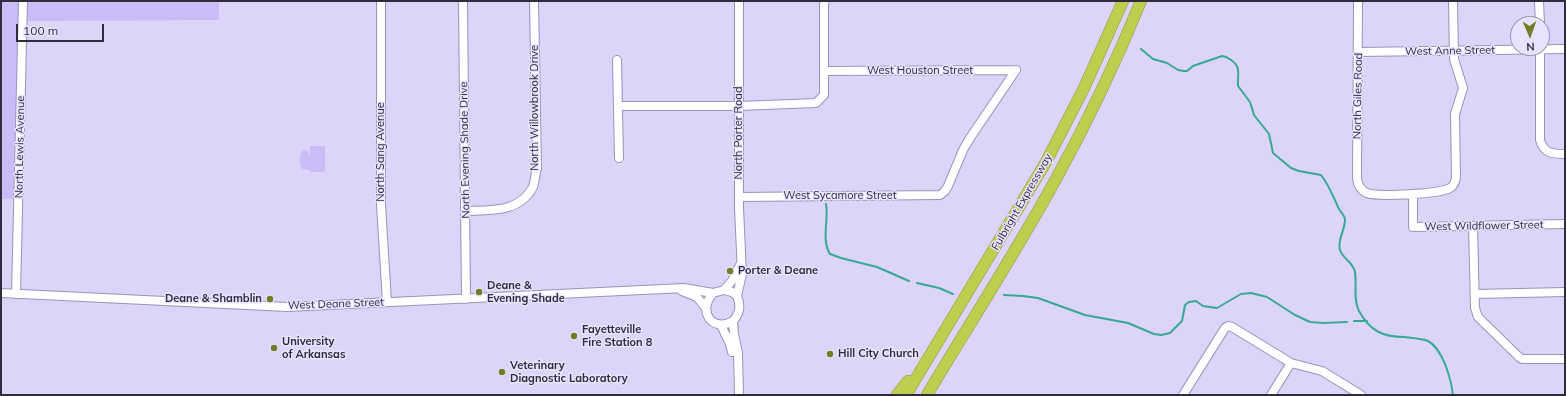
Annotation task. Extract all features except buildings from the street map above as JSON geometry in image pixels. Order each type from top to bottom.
[{"type":"highway","name":"Fulbright Expressway","points":[[906,395],[1046,162],[1084,88],[1123,1]]},
{"type":"highway","name":"Fulbright Expressway","points":[[927,395],[1059,174],[1121,51],[1142,1]]},
{"type":"highway","points":[[897,395],[932,353]]},
{"type":"street","name":"North Lewis Avenue","points":[[16,294],[23,1]]},
{"type":"street","name":"North Sang Avenue","points":[[381,1],[381,205],[387,302]]},
{"type":"street","name":"North Evening Shade Drive","points":[[463,1],[466,299]]},
{"type":"street","name":"North Willowbrook Drive","points":[[465,211],[504,209],[522,201],[533,186],[536,168],[534,1]]},
{"type":"street","name":"North Porter Road","points":[[737,296],[742,274],[740,265],[739,1]]},
{"type":"street","points":[[618,106],[739,106],[816,103],[824,95],[825,1]]},
{"type":"street","name":"North Giles Road","points":[[1358,1],[1359,52],[1356,178],[1362,190],[1376,195],[1413,194]]},
{"type":"street","points":[[1413,194],[1446,190],[1452,187],[1456,178],[1456,109],[1463,84],[1455,63],[1453,1]]},
{"type":"street","points":[[1539,1],[1540,16]]},
{"type":"street","name":"West Anne Street","points":[[1550,49],[1565,49]]},
{"type":"street","name":"West Anne Street","points":[[1359,52],[1510,50]]},
{"type":"street","points":[[1540,56],[1540,140],[1544,149],[1554,154],[1565,154]]},
{"type":"street","points":[[617,60],[618,158]]},
{"type":"street","name":"West Houston Street","points":[[824,71],[1016,70],[970,138],[963,150],[948,186],[940,195]]},
{"type":"street","name":"West Wildflower Street","points":[[1413,194],[1413,227],[1565,224]]},
{"type":"street","name":"West Sycamore Street","points":[[740,197],[940,195]]},
{"type":"street","points":[[1473,226],[1475,311],[1478,317],[1522,359],[1565,359]]},
{"type":"street","name":"North Porter Road","points":[[724,290],[732,281],[740,265]]},
{"type":"street","name":"West Deane Street","points":[[1,294],[287,307],[684,288],[713,293]]},
{"type":"street","name":"West Deane Street","points":[[671,289],[697,297],[705,307]]},
{"type":"street","points":[[724,290],[732,292],[737,296],[740,312],[733,321],[721,325],[712,322],[708,318],[705,307],[706,302],[713,293],[724,290]]},
{"type":"street","points":[[1475,294],[1565,292]]},
{"type":"street","points":[[733,321],[738,353],[739,395]]},
{"type":"street","points":[[721,325],[737,360]]},
{"type":"street","points":[[1183,395],[1225,328],[1228,326],[1291,363],[1322,371],[1361,395]]},
{"type":"street","points":[[1271,395],[1291,363]]},
{"type":"shaded area","points":[[1,1],[219,1],[219,20],[22,21],[19,199],[1,199]]},
{"type":"shaded area","points":[[310,146],[325,146],[325,172],[310,172],[310,170],[302,169],[300,156],[303,150],[308,151],[310,158]]},
{"type":"waterway","points":[[1141,49],[1153,59],[1167,63],[1178,70],[1187,71],[1193,66],[1222,56],[1227,57],[1237,66],[1238,86],[1250,102],[1254,115],[1269,134],[1273,153],[1291,168],[1321,175],[1329,187],[1345,220],[1339,246],[1341,253],[1354,269],[1356,277],[1356,302],[1363,318],[1368,324],[1383,334],[1396,337],[1422,339],[1433,345],[1442,357],[1453,395]]},
{"type":"waterway","points":[[826,204],[826,242],[830,254],[877,267],[909,281]]},
{"type":"waterway","points":[[917,283],[939,288],[953,294]]},
{"type":"waterway","points":[[1004,295],[1038,298],[1085,315],[1128,323],[1154,334],[1161,335],[1170,333],[1182,321],[1185,305],[1189,302],[1196,301],[1203,306],[1217,308],[1241,294],[1251,293],[1267,297],[1295,315],[1310,322],[1347,322]]},
{"type":"waterway","points":[[1354,321],[1367,321]]},
{"type":"place","name":"Porter & Deane","points":[[730,271]]},
{"type":"place","name":"Deane & Evening Shade","points":[[479,292]]},
{"type":"place","name":"Deane & Shamblin","points":[[270,299]]},
{"type":"place","name":"Fayetteville Fire Station 8","points":[[574,336]]},
{"type":"place","name":"University of Arkansas","points":[[274,348]]},
{"type":"place","name":"Hill City Church","points":[[830,354]]},
{"type":"place","name":"Veterinary Diagnostic Laboratory","points":[[502,372]]}]
